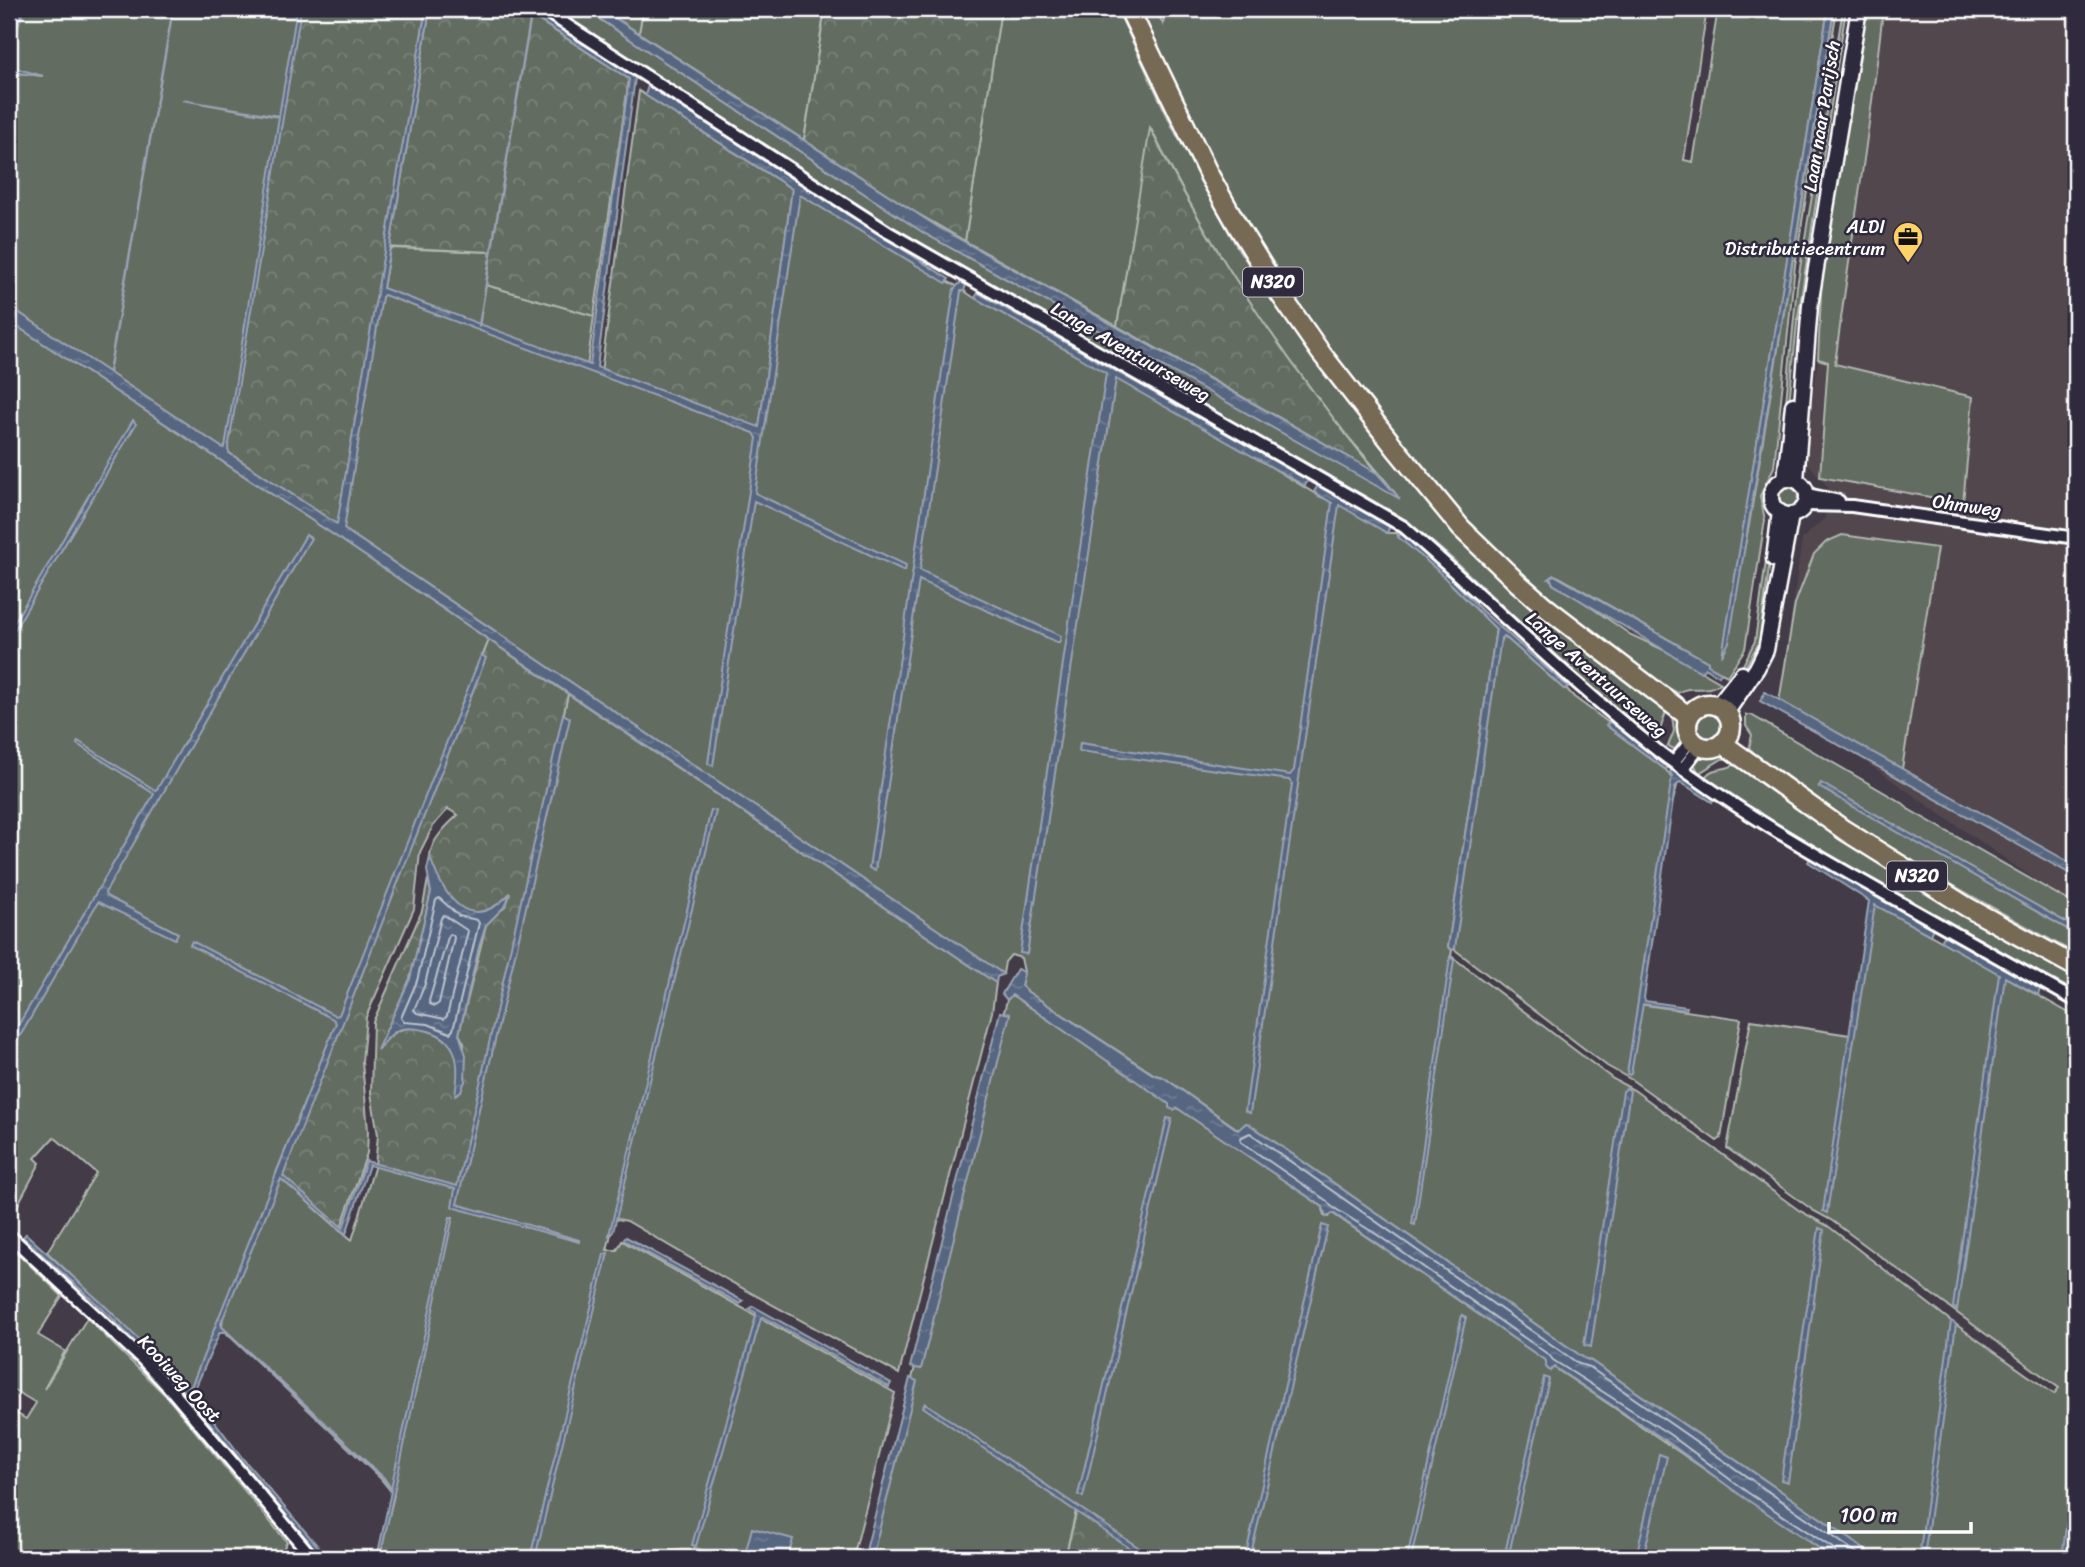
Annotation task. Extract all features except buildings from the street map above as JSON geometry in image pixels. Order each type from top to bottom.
[{"type":"main road","name":"N320","points":[[1129,9],[1209,175],[1280,293],[1321,353],[1461,528],[1548,609],[1664,699],[1692,713]]},
{"type":"main road","points":[[1706,705],[1722,709],[1731,723],[1726,739],[1712,748],[1696,742],[1688,729],[1692,713],[1706,705]]},
{"type":"main road","name":"N320","points":[[1726,739],[1752,755],[1765,772],[1844,830],[1967,907],[2076,967]]},
{"type":"street","name":"Lange Aventuurseweg","points":[[541,9],[888,232],[1404,527],[1465,580],[1557,668],[1674,762],[1805,849],[2076,1002]]},
{"type":"street","name":"Laan naar Parijsch","points":[[1791,480],[1803,299],[1851,9]]},
{"type":"street","name":"Laan naar Parijsch","points":[[1791,480],[1810,306],[1859,9]]},
{"type":"street","points":[[1791,480],[1804,486],[1806,499],[1800,512],[1785,514],[1773,505],[1771,494],[1776,485],[1791,480]]},
{"type":"street","name":"Ohmweg","points":[[1806,499],[2076,538]]},
{"type":"street","points":[[1722,709],[1757,668],[1766,650],[1785,514]]},
{"type":"street","name":"Lange Aventuurseweg","points":[[1674,762],[1696,742]]},
{"type":"street","points":[[1684,768],[1696,742]]},
{"type":"street","name":"Kooiweg Oost","points":[[9,1235],[142,1359],[313,1558]]},
{"type":"shaded area","points":[[1863,9],[2076,9],[2076,908],[1779,702],[1802,539],[1825,518],[1828,487],[1805,460]]},
{"type":"green space","points":[[24,9],[299,9],[225,450],[9,306],[9,72],[43,76],[16,71],[11,67],[15,33]]},
{"type":"green space","points":[[299,9],[426,9],[386,247],[390,246],[430,9],[521,9],[629,79],[594,316],[486,285],[491,252],[385,247],[341,527],[225,450]]},
{"type":"green space","points":[[553,9],[584,9],[924,233],[1398,497],[1327,411],[1278,344],[1211,239],[1151,129],[1117,326],[965,241],[1001,9],[1117,9],[1173,128],[1237,247],[1296,335],[1369,432],[1422,496],[1458,532],[1667,709],[1655,745],[1452,559],[1393,512],[886,224]]},
{"type":"green space","points":[[601,9],[643,9],[639,33]]},
{"type":"green space","points":[[643,9],[825,9],[804,140],[639,33]]},
{"type":"green space","points":[[825,9],[1001,9],[965,241],[804,140]]},
{"type":"green space","points":[[1135,9],[1156,9],[1163,24],[1166,9],[1707,9],[1684,160],[1693,162],[1718,9],[1828,9],[1723,653],[1749,525],[1834,9],[1837,9],[1795,265],[1774,467],[1760,496],[1765,520],[1745,649],[1727,676],[1707,665],[1708,662],[1559,577],[1554,575],[1551,579],[1553,584],[1631,635],[1666,651],[1721,683],[1709,688],[1689,689],[1678,693],[1614,654],[1555,605],[1507,560],[1414,461],[1331,354],[1256,244],[1207,158]]},
{"type":"green space","points":[[1843,9],[1846,9],[1797,324],[1784,454],[1781,454],[1797,286]]},
{"type":"green space","points":[[1865,9],[1883,9],[1835,364],[1973,397],[1963,503],[1820,477],[1828,362],[1818,359],[1822,273]]},
{"type":"green space","points":[[639,91],[792,189],[759,431],[601,372]]},
{"type":"green space","points":[[1150,128],[1199,219],[1253,307],[1344,433],[1377,473],[1117,326]]},
{"type":"green space","points":[[792,189],[934,275],[1240,448],[1319,496],[1353,511],[1387,533],[1397,533],[1435,568],[1496,629],[1448,947],[1452,950],[1451,956],[1613,1079],[1634,1090],[1800,1211],[1828,1226],[1951,1321],[2054,1394],[2059,1388],[1831,1220],[1814,1211],[1727,1148],[1751,1020],[1850,1035],[1870,901],[2076,1017],[2076,1558],[1875,1558],[1249,1124],[1239,1130],[1163,1077],[1155,1075],[1028,992],[1021,987],[1024,972],[1021,958],[1011,955],[1005,962],[1003,974],[341,527],[390,248],[491,252],[486,285],[594,316],[587,367],[601,372]]},
{"type":"green space","points":[[9,321],[489,640],[276,1174],[352,1240],[375,1165],[521,903],[568,694],[996,983],[992,1012],[899,1374],[731,1282],[627,1221],[618,1219],[614,1222],[607,1250],[617,1250],[622,1241],[895,1393],[853,1558],[733,1558],[694,1548],[690,1558],[379,1558],[394,1495],[381,1479],[222,1327],[223,1313],[191,1387],[188,1387],[47,1252],[96,1173],[54,1137],[35,1158],[40,1163],[16,1208],[9,1200]]},
{"type":"green space","points":[[1784,487],[1792,487],[1798,497],[1792,507],[1784,507],[1778,501],[1778,493]]},
{"type":"green space","points":[[1770,531],[1774,531],[1759,643],[1744,669],[1742,667],[1755,641]]},
{"type":"green space","points":[[1842,535],[1937,548],[1902,769],[1779,702],[1795,604],[1814,554],[1826,542]]},
{"type":"green space","points":[[1504,636],[1564,689],[1609,723],[1607,726],[1666,770],[1677,786],[1666,827],[1638,1004],[1741,1019],[1721,1138],[1717,1141],[1632,1080],[1607,1066],[1454,949],[1499,642]]},
{"type":"green space","points":[[489,640],[568,694],[459,1189],[375,1165],[378,1135],[371,1093],[373,1022],[422,911],[428,879],[431,892],[410,979],[379,1048],[400,1030],[417,1028],[434,1033],[454,1051],[459,1067],[461,1091],[464,1043],[459,1034],[486,925],[506,905],[510,895],[489,909],[471,912],[455,903],[447,894],[435,873],[430,856],[436,839],[458,815],[448,809],[433,826],[420,852],[414,909],[366,1017],[362,1062],[368,1131],[367,1153],[340,1230],[276,1174]]},
{"type":"green space","points":[[1710,713],[1719,717],[1723,726],[1719,735],[1710,739],[1701,735],[1697,726],[1701,717]]},
{"type":"green space","points":[[1746,715],[1751,715],[2076,905],[2076,928],[1821,784],[1819,786],[2076,934],[2076,954],[1904,857],[1795,787],[1749,748],[1752,735],[1746,726]]},
{"type":"green space","points":[[1672,717],[1680,718],[1685,740],[1676,750],[1668,746],[1674,731]]},
{"type":"green space","points":[[1724,750],[1731,758],[1722,759],[1699,773],[1694,764],[1701,754]]},
{"type":"green space","points":[[1737,763],[2076,974],[2076,992],[1806,846],[1706,781],[1708,773]]},
{"type":"green space","points":[[1012,995],[1323,1207],[1324,1216],[1329,1217],[1332,1213],[1546,1361],[1546,1367],[1550,1370],[1553,1367],[1588,1390],[1834,1558],[1139,1558],[1141,1554],[1076,1511],[1065,1558],[867,1558],[1007,1000]]},
{"type":"green space","points":[[9,1245],[62,1296],[38,1335],[65,1351],[44,1389],[87,1318],[167,1397],[287,1542],[278,1558],[9,1558],[9,1409],[26,1419],[36,1403],[9,1387]]},
{"type":"green space","points":[[1077,1510],[1141,1554],[1139,1558],[1103,1558],[1091,1554],[1086,1558],[1065,1558]]},
{"type":"water","points":[[19,9],[24,9],[15,33],[11,67],[43,76],[9,72],[11,34]]},
{"type":"water","points":[[297,9],[301,9],[228,449],[229,453],[337,524],[426,9],[430,9],[383,288],[590,365],[629,79],[522,9],[531,9],[635,78],[597,367],[759,427],[792,189],[645,95],[648,86],[949,279],[946,283],[800,195],[755,493],[906,565],[905,571],[754,501],[713,766],[708,763],[757,438],[754,433],[384,295],[344,529],[996,969],[1003,974],[997,977],[996,983],[340,539],[9,321],[9,306],[225,447],[279,117],[182,100],[279,116]]},
{"type":"water","points":[[584,9],[601,9],[938,227],[1377,473],[1400,499],[924,233]]},
{"type":"water","points":[[1828,9],[1834,9],[1729,642],[1722,656]]},
{"type":"water","points":[[961,282],[966,285],[964,291],[961,291],[920,570],[1061,636],[1059,643],[919,580],[875,871],[869,868],[954,289]]},
{"type":"water","points":[[978,293],[1308,480],[1305,486],[1116,379],[1027,954],[1020,953],[1106,373],[975,298]]},
{"type":"water","points":[[133,420],[136,424],[9,639],[9,631]]},
{"type":"water","points":[[1318,485],[1390,526],[1387,533],[1339,505],[1250,1113],[1245,1111],[1292,784],[1289,780],[1079,751],[1080,743],[1290,775],[1294,770],[1332,503],[1314,492]]},
{"type":"water","points":[[1401,533],[1439,565],[1482,611],[1568,687],[1564,689],[1504,636],[1501,638],[1453,950],[1448,947],[1496,629],[1435,568],[1398,537]]},
{"type":"water","points":[[306,535],[311,538],[105,893],[106,896],[178,933],[175,939],[98,902],[9,1055],[9,1041],[154,794],[77,744],[78,741],[157,789]]},
{"type":"water","points":[[1554,575],[1708,662],[1708,665],[1721,672],[1719,676],[1705,668],[1701,672],[1553,584],[1549,579]]},
{"type":"water","points":[[481,655],[486,658],[283,1176],[343,1228],[366,1161],[457,1186],[563,714],[570,718],[457,1204],[579,1242],[452,1207],[455,1189],[369,1165],[346,1234],[281,1179],[221,1323],[222,1327],[384,1478],[391,1488],[450,1217],[453,1217],[380,1558],[377,1558],[391,1491],[383,1480],[225,1332],[220,1332],[193,1393],[244,1460],[328,1558],[322,1558],[184,1392],[109,1315],[23,1237],[26,1234],[105,1306],[186,1386],[191,1387],[336,1023],[333,1019],[190,945],[192,941],[336,1016],[339,1015]]},
{"type":"water","points":[[1765,692],[2076,866],[2076,877],[1760,701]]},
{"type":"water","points":[[1610,722],[1668,766],[1666,770],[1606,725]]},
{"type":"water","points":[[1672,769],[1714,797],[1712,802],[1680,782],[1675,787],[1644,998],[1645,1001],[1687,1007],[1686,1010],[1643,1004],[1629,1075],[1627,1074]]},
{"type":"water","points":[[1821,783],[2076,928],[2076,934],[1819,787]]},
{"type":"water","points":[[711,810],[716,811],[613,1232],[609,1235]]},
{"type":"water","points":[[430,857],[451,898],[471,911],[483,911],[496,905],[510,893],[506,905],[486,925],[479,947],[459,1034],[466,1055],[465,1081],[461,1091],[455,1095],[457,1064],[455,1054],[445,1039],[424,1030],[408,1028],[398,1030],[377,1050],[410,979],[431,892],[427,870]]},
{"type":"water","points":[[1810,858],[1933,928],[1930,935],[1875,905],[1827,1213],[1823,1211],[1869,901],[1808,862]]},
{"type":"water","points":[[1945,935],[2040,989],[2038,995],[2005,977],[1957,1310],[1953,1307],[1999,974],[1941,941]]},
{"type":"water","points":[[1450,957],[1454,960],[1415,1225],[1412,1224]]},
{"type":"water","points":[[1017,969],[1024,972],[1021,986],[1028,992],[1154,1075],[1163,1077],[1238,1130],[1246,1123],[1249,1124],[1875,1558],[1834,1558],[1665,1440],[1554,1367],[1550,1371],[1546,1367],[1546,1361],[1333,1213],[1326,1217],[1323,1207],[1177,1108],[1169,1108],[1169,1104],[1030,1007],[1012,995],[1007,1000],[1002,994]]},
{"type":"water","points":[[1000,1012],[1010,1014],[921,1369],[910,1367]]},
{"type":"water","points":[[1627,1088],[1630,1091],[1591,1347],[1584,1345],[1623,1091]]},
{"type":"water","points":[[1167,1118],[1172,1119],[1083,1497],[1078,1495]]},
{"type":"water","points":[[1322,1225],[1328,1227],[1250,1558],[1245,1558]]},
{"type":"water","points":[[1819,1228],[1824,1230],[1788,1482],[1781,1480]]},
{"type":"water","points":[[626,1237],[743,1301],[740,1304],[623,1240]]},
{"type":"water","points":[[608,1253],[535,1558],[530,1558],[604,1254]]},
{"type":"water","points":[[753,1306],[891,1383],[889,1387],[761,1318],[696,1546],[692,1545],[756,1316],[756,1313],[749,1309]]},
{"type":"water","points":[[1462,1315],[1466,1317],[1411,1558],[1407,1558]]},
{"type":"water","points":[[1951,1321],[1956,1324],[1924,1558],[1919,1558]]},
{"type":"water","points":[[1544,1377],[1549,1379],[1508,1558],[1504,1558]]},
{"type":"water","points":[[910,1378],[917,1381],[872,1558],[864,1558]]},
{"type":"water","points":[[925,1403],[1154,1558],[1144,1558],[923,1407]]},
{"type":"water","points":[[2076,1449],[2076,1485],[2067,1558],[2062,1558]]},
{"type":"water","points":[[1659,1454],[1667,1457],[1643,1558],[1636,1558]]},
{"type":"water","points":[[752,1528],[793,1539],[788,1558],[744,1558]]},
{"type":"waterway","points":[[109,372],[173,9]]},
{"type":"waterway","points":[[479,326],[531,15]]},
{"type":"place","name":"ALDI Distributiecentrum","points":[[1908,264]]}]
